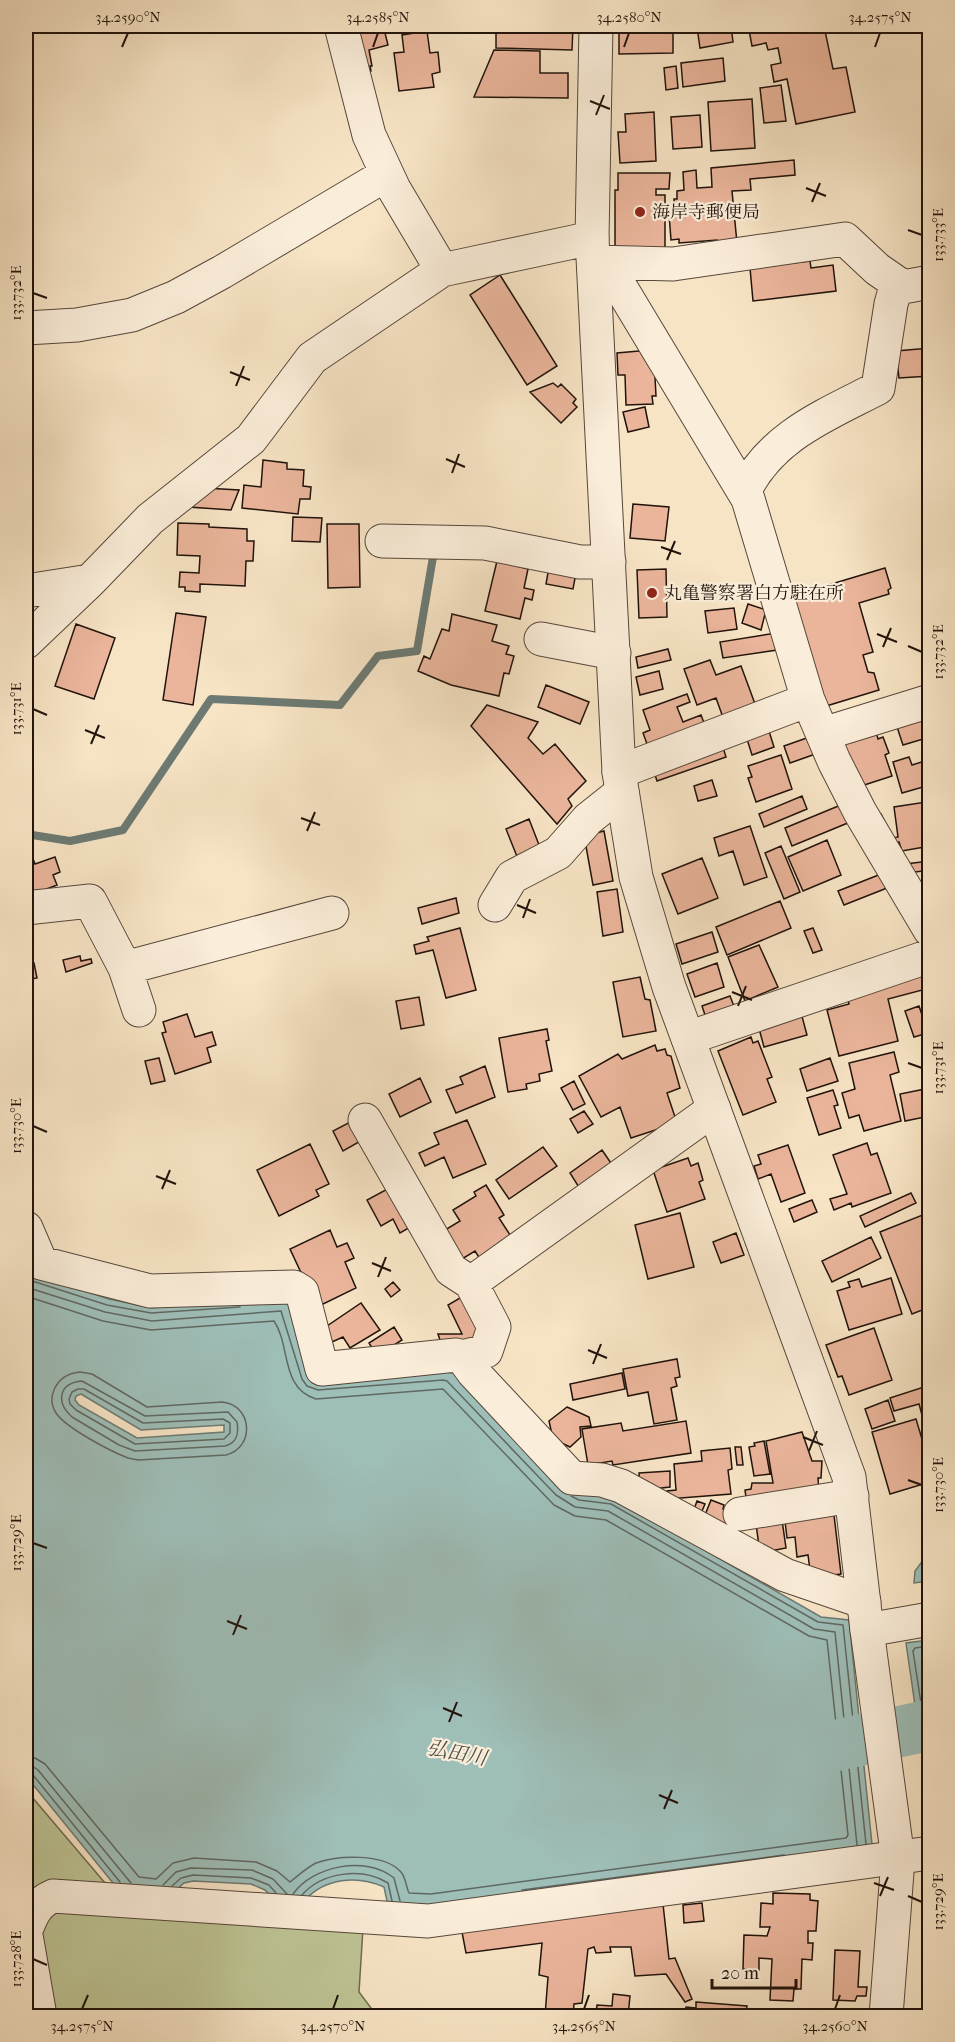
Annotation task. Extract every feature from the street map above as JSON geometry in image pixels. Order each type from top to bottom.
[{"type":"street","points":[[341,26],[369,135],[387,174],[442,270]]},
{"type":"street","points":[[596,26],[593,250],[621,782],[636,877],[669,987],[849,1477],[866,1616],[908,1850],[886,2016]]},
{"type":"street","points":[[26,327],[77,326],[132,315],[176,297],[387,174]]},
{"type":"street","points":[[26,642],[150,519],[251,439],[312,358],[442,270],[593,250],[673,264],[845,239],[877,269],[897,283],[903,286],[930,282]]},
{"type":"street","points":[[593,250],[615,278],[748,499],[808,700],[860,812],[930,930]]},
{"type":"street","points":[[744,492],[761,464],[788,437],[878,388],[891,304],[897,283]]},
{"type":"street","points":[[382,541],[485,543],[580,562],[609,562]]},
{"type":"street","points":[[26,591],[90,581]]},
{"type":"street","points":[[541,639],[614,653]]},
{"type":"street","points":[[495,905],[512,877],[558,853],[621,782],[808,700]]},
{"type":"street","points":[[823,734],[930,701]]},
{"type":"street","points":[[26,908],[90,900],[125,968],[139,1010]]},
{"type":"street","points":[[125,968],[332,913]]},
{"type":"street","points":[[688,1038],[930,956]]},
{"type":"street","points":[[471,1283],[714,1109]]},
{"type":"street","points":[[26,1228],[41,1263],[150,1291],[294,1287],[302,1292],[322,1369],[456,1355],[462,1357],[486,1352],[494,1327],[471,1283],[451,1270],[365,1120]]},
{"type":"street","points":[[462,1357],[473,1372],[572,1478],[602,1480],[621,1486],[866,1616],[930,1619]]},
{"type":"street","points":[[740,1514],[852,1496]]},
{"type":"street","points":[[26,1930],[32,1914],[42,1901],[53,1896],[428,1921],[908,1850]]},
{"type":"street","points":[[26,1935],[40,2016]]},
{"type":"green space","points":[[26,1790],[128,1910],[363,1928],[359,1992],[377,2016],[26,2016]]},
{"type":"water","points":[[26,1272],[109,1299],[152,1308],[287,1297],[314,1374],[446,1366],[612,1497],[821,1617],[849,1620],[873,1854],[386,1916],[387,1901],[384,1887],[352,1880],[322,1887],[305,1900],[276,1901],[265,1890],[251,1884],[193,1881],[184,1883],[175,1891],[126,1899],[26,1776]],"holes":[[[81,1394],[141,1430],[224,1425],[224,1432],[137,1438],[79,1405],[75,1400],[76,1396]]]},
{"type":"water","points":[[928,1537],[929,1581],[914,1583],[915,1571],[924,1559],[924,1547]]},
{"type":"water","points":[[930,1640],[929,1802],[906,1643]]},
{"type":"building","points":[[353,26],[398,26],[384,29],[388,45],[369,50],[371,71],[364,73]]},
{"type":"building","points":[[496,26],[573,26],[572,50],[496,48]]},
{"type":"building","points":[[619,26],[673,26],[673,53],[619,54]]},
{"type":"building","points":[[731,26],[733,42],[700,48],[697,27]]},
{"type":"building","points":[[768,26],[824,26],[833,69],[846,67],[855,112],[796,124],[787,79],[774,82],[771,65],[781,63],[778,48],[768,50],[766,43],[752,46],[749,30]]},
{"type":"building","points":[[427,31],[430,53],[438,52],[440,72],[432,74],[434,87],[399,91],[394,53],[404,52],[402,35]]},
{"type":"building","points":[[494,50],[540,51],[540,73],[568,73],[568,98],[474,97]]},
{"type":"building","points":[[723,58],[725,81],[683,87],[681,63]]},
{"type":"building","points":[[676,66],[678,88],[666,90],[664,68]]},
{"type":"building","points":[[781,85],[786,121],[764,123],[760,88]]},
{"type":"building","points":[[752,99],[755,148],[711,151],[708,102]]},
{"type":"building","points":[[654,112],[656,161],[620,163],[618,132],[626,132],[625,114]]},
{"type":"building","points":[[700,115],[702,147],[673,149],[671,117]]},
{"type":"building","points":[[794,160],[795,175],[750,179],[751,190],[732,191],[737,243],[717,244],[717,240],[679,243],[679,239],[671,240],[669,214],[675,212],[674,199],[677,199],[677,191],[684,190],[683,172],[696,170],[697,188],[712,187],[711,168]]},
{"type":"building","points":[[618,173],[670,173],[669,189],[656,189],[656,195],[665,195],[665,248],[615,248],[615,190],[618,190]]},
{"type":"building","points":[[810,261],[811,268],[833,265],[836,291],[753,301],[750,268]]},
{"type":"building","points":[[500,275],[557,366],[527,385],[470,295]]},
{"type":"building","points":[[930,348],[930,376],[899,378],[896,351]]},
{"type":"building","points":[[650,350],[663,377],[655,377],[656,396],[652,396],[653,404],[626,405],[625,375],[618,375],[617,353]]},
{"type":"building","points":[[553,383],[558,387],[561,384],[576,399],[573,403],[577,407],[561,423],[530,392]]},
{"type":"building","points":[[645,407],[649,427],[628,432],[623,412]]},
{"type":"building","points":[[263,460],[287,463],[287,469],[304,470],[303,486],[311,487],[310,499],[300,499],[298,514],[242,508],[244,485],[261,487]]},
{"type":"building","points":[[204,488],[239,490],[231,510],[189,507]]},
{"type":"building","points":[[633,504],[669,507],[665,541],[630,538]]},
{"type":"building","points":[[293,517],[322,518],[320,542],[292,541]]},
{"type":"building","points":[[178,523],[247,529],[247,541],[254,541],[253,561],[246,561],[245,586],[200,584],[200,592],[185,591],[185,587],[179,587],[180,572],[199,573],[200,556],[177,555]]},
{"type":"building","points":[[327,524],[359,524],[360,587],[328,588]]},
{"type":"building","points":[[497,561],[528,569],[524,588],[534,590],[532,600],[525,598],[520,619],[485,611]]},
{"type":"building","points":[[549,567],[576,573],[573,589],[546,584]]},
{"type":"building","points":[[885,568],[891,588],[888,590],[889,594],[859,603],[873,652],[863,655],[868,672],[874,673],[879,690],[823,707],[792,600],[809,595],[808,591]]},
{"type":"building","name":"丸亀警察署白方駐在所","points":[[666,569],[667,617],[639,618],[637,570]]},
{"type":"building","points":[[748,604],[766,610],[761,630],[742,623]]},
{"type":"building","points":[[734,608],[737,629],[708,633],[705,611]]},
{"type":"building","points":[[26,609],[29,609],[30,618],[26,618]]},
{"type":"building","points":[[176,613],[206,617],[193,705],[163,700]]},
{"type":"building","points":[[452,614],[497,625],[492,641],[509,646],[506,654],[514,656],[509,674],[504,673],[499,696],[451,685],[418,671],[424,656],[430,659],[442,629],[449,631]]},
{"type":"building","points":[[76,624],[115,638],[94,699],[55,686]]},
{"type":"building","points":[[782,632],[784,649],[723,658],[720,642]]},
{"type":"building","points":[[668,649],[671,660],[638,668],[636,657]]},
{"type":"building","points":[[710,660],[716,675],[741,666],[758,712],[725,723],[716,698],[697,705],[684,669]]},
{"type":"building","points":[[659,671],[663,689],[640,695],[636,677]]},
{"type":"building","points":[[546,685],[589,702],[580,724],[538,707]]},
{"type":"building","points":[[687,694],[690,702],[677,707],[683,722],[701,715],[707,731],[650,752],[643,733],[650,730],[643,710]]},
{"type":"building","points":[[487,705],[538,722],[528,738],[543,754],[555,744],[586,781],[568,799],[572,806],[557,824],[471,726]]},
{"type":"building","points":[[930,710],[930,737],[903,745],[895,721]]},
{"type":"building","points":[[768,728],[774,747],[752,755],[746,736]]},
{"type":"building","points":[[875,728],[878,739],[883,737],[889,753],[885,755],[892,776],[855,788],[839,739]]},
{"type":"building","points":[[818,734],[824,751],[790,763],[784,746]]},
{"type":"building","points":[[721,741],[726,757],[657,781],[652,765]]},
{"type":"building","points":[[781,755],[792,789],[756,802],[748,778],[752,777],[748,766]]},
{"type":"building","points":[[909,757],[912,765],[928,760],[930,785],[902,793],[893,762]]},
{"type":"building","points":[[712,780],[717,796],[698,801],[694,786]]},
{"type":"building","points":[[802,796],[807,809],[764,827],[759,814]]},
{"type":"building","points":[[848,802],[855,820],[792,846],[785,828]]},
{"type":"building","points":[[926,802],[927,810],[930,810],[930,846],[902,851],[899,842],[885,846],[873,818],[881,814],[893,838],[898,837],[894,807]]},
{"type":"building","points":[[529,819],[541,850],[518,859],[506,829]]},
{"type":"building","points":[[750,826],[767,877],[744,885],[733,851],[719,856],[714,838]]},
{"type":"building","points":[[604,831],[613,881],[593,885],[585,841],[592,834]]},
{"type":"building","points":[[26,840],[35,864],[55,857],[60,872],[53,875],[57,885],[26,900]]},
{"type":"building","points":[[827,840],[841,875],[803,891],[788,857]]},
{"type":"building","points":[[781,846],[800,892],[784,899],[765,853]]},
{"type":"building","points":[[702,858],[718,898],[678,914],[662,874]]},
{"type":"building","points":[[930,861],[930,882],[924,882],[923,871],[906,873],[905,864]]},
{"type":"building","points":[[881,874],[887,888],[844,905],[838,891]]},
{"type":"building","points":[[617,889],[623,932],[603,936],[597,892]]},
{"type":"building","points":[[456,898],[459,913],[422,924],[418,908]]},
{"type":"building","points":[[780,901],[791,928],[727,955],[716,927]]},
{"type":"building","points":[[460,928],[476,990],[446,998],[433,950],[416,954],[414,945],[429,941],[427,937]]},
{"type":"building","points":[[813,928],[822,950],[813,953],[804,931]]},
{"type":"building","points":[[712,932],[718,952],[682,964],[676,944]]},
{"type":"building","points":[[759,945],[778,987],[745,1001],[728,957]]},
{"type":"building","points":[[80,956],[81,961],[91,959],[92,963],[66,972],[63,960]]},
{"type":"building","points":[[34,963],[37,978],[26,980],[26,964]]},
{"type":"building","points":[[717,963],[724,987],[695,997],[687,974]]},
{"type":"building","points":[[930,964],[930,988],[888,999],[898,1041],[839,1056],[827,1010],[849,1004],[846,990]]},
{"type":"building","points":[[640,977],[645,999],[650,1000],[656,1031],[623,1037],[613,982]]},
{"type":"building","points":[[730,996],[737,1014],[708,1024],[702,1006]]},
{"type":"building","points":[[419,997],[424,1025],[401,1029],[396,1001]]},
{"type":"building","points":[[919,1006],[928,1033],[914,1037],[905,1011]]},
{"type":"building","points":[[800,1009],[807,1035],[764,1047],[757,1021]]},
{"type":"building","points":[[187,1014],[195,1037],[212,1032],[216,1045],[207,1048],[211,1062],[175,1074],[162,1033],[166,1032],[163,1022]]},
{"type":"building","points":[[547,1029],[549,1040],[546,1041],[552,1071],[539,1074],[540,1081],[526,1084],[527,1089],[508,1092],[499,1038]]},
{"type":"building","points":[[751,1037],[753,1043],[758,1041],[772,1077],[767,1079],[776,1102],[743,1115],[718,1051]]},
{"type":"building","points":[[655,1045],[657,1051],[665,1049],[667,1055],[671,1056],[680,1088],[667,1093],[677,1123],[631,1138],[620,1107],[601,1117],[579,1076],[618,1054],[622,1059]]},
{"type":"building","points":[[894,1052],[899,1072],[890,1075],[901,1121],[864,1131],[859,1115],[849,1118],[842,1093],[855,1089],[849,1063]]},
{"type":"building","points":[[159,1058],[165,1081],[151,1084],[145,1061]]},
{"type":"building","points":[[830,1058],[838,1081],[807,1091],[800,1069]]},
{"type":"building","points":[[485,1066],[495,1097],[456,1113],[446,1090],[463,1084],[460,1077]]},
{"type":"building","points":[[420,1078],[431,1102],[400,1117],[389,1094]]},
{"type":"building","points":[[574,1081],[585,1104],[573,1110],[561,1088]]},
{"type":"building","points":[[930,1088],[930,1116],[905,1121],[900,1094]]},
{"type":"building","points":[[833,1090],[838,1105],[834,1106],[841,1128],[819,1135],[807,1098]]},
{"type":"building","points":[[584,1111],[593,1124],[578,1133],[570,1119]]},
{"type":"building","points":[[356,1119],[366,1138],[343,1151],[333,1131]]},
{"type":"building","points":[[467,1120],[486,1164],[453,1178],[444,1157],[425,1166],[419,1153],[439,1144],[434,1133]]},
{"type":"building","points":[[867,1143],[871,1155],[877,1153],[891,1193],[852,1207],[851,1203],[834,1210],[830,1199],[847,1194],[833,1155]]},
{"type":"building","points":[[310,1144],[329,1184],[316,1190],[319,1196],[279,1216],[257,1170]]},
{"type":"building","points":[[788,1145],[805,1193],[781,1202],[771,1174],[758,1179],[754,1166],[761,1164],[758,1155]]},
{"type":"building","points":[[543,1147],[557,1166],[509,1199],[496,1180]]},
{"type":"building","points":[[602,1150],[613,1166],[580,1189],[570,1173]]},
{"type":"building","points":[[688,1158],[691,1166],[698,1163],[703,1180],[699,1182],[705,1199],[667,1212],[653,1170]]},
{"type":"building","points":[[486,1185],[504,1215],[499,1218],[512,1238],[480,1259],[475,1251],[462,1259],[445,1230],[460,1221],[453,1210],[476,1196],[474,1192]]},
{"type":"building","points":[[393,1186],[414,1225],[400,1233],[393,1219],[381,1226],[367,1200]]},
{"type":"building","points":[[911,1193],[916,1203],[865,1227],[860,1216]]},
{"type":"building","points":[[812,1200],[817,1212],[794,1222],[789,1209]]},
{"type":"building","points":[[930,1212],[930,1307],[912,1314],[880,1232]]},
{"type":"building","points":[[680,1213],[694,1267],[648,1279],[635,1225]]},
{"type":"building","points":[[330,1230],[337,1247],[347,1243],[354,1258],[345,1262],[356,1288],[317,1307],[290,1249]]},
{"type":"building","points":[[736,1233],[744,1255],[721,1263],[713,1242]]},
{"type":"building","points":[[871,1237],[881,1258],[832,1282],[822,1261]]},
{"type":"building","points":[[891,1278],[902,1314],[849,1330],[837,1291],[850,1287],[848,1282],[859,1279],[862,1287]]},
{"type":"building","points":[[393,1282],[400,1290],[391,1297],[385,1289]]},
{"type":"building","points":[[465,1295],[485,1332],[462,1346],[442,1346],[438,1334],[462,1334],[448,1305]]},
{"type":"building","points":[[361,1303],[380,1330],[350,1348],[343,1337],[332,1342],[327,1326]]},
{"type":"building","points":[[394,1327],[402,1340],[377,1356],[369,1343]]},
{"type":"building","points":[[874,1328],[892,1380],[849,1395],[842,1376],[838,1377],[826,1345]]},
{"type":"building","points":[[677,1359],[680,1377],[675,1378],[677,1386],[671,1388],[677,1420],[654,1424],[648,1392],[628,1396],[623,1369]]},
{"type":"building","points":[[622,1373],[625,1389],[573,1400],[570,1384]]},
{"type":"building","points":[[930,1385],[930,1417],[923,1419],[919,1404],[894,1411],[890,1398]]},
{"type":"building","points":[[888,1400],[895,1421],[872,1429],[865,1409]]},
{"type":"building","points":[[567,1407],[589,1417],[591,1426],[580,1427],[581,1437],[570,1447],[553,1439],[549,1421]]},
{"type":"building","points":[[916,1419],[930,1466],[930,1482],[890,1494],[872,1432]]},
{"type":"building","points":[[686,1421],[691,1453],[613,1465],[612,1461],[588,1465],[582,1429],[621,1423],[623,1431]]},
{"type":"building","points":[[802,1432],[812,1461],[822,1461],[821,1478],[818,1478],[819,1494],[746,1497],[745,1490],[751,1489],[752,1483],[773,1483],[766,1441]]},
{"type":"building","points":[[764,1441],[770,1474],[754,1476],[749,1447],[755,1446],[754,1443]]},
{"type":"building","points":[[735,1447],[741,1447],[743,1465],[737,1465]]},
{"type":"building","points":[[730,1448],[732,1469],[728,1470],[731,1494],[668,1499],[667,1491],[676,1490],[674,1464],[702,1461],[701,1451]]},
{"type":"building","points":[[670,1471],[670,1487],[653,1489],[640,1486],[639,1473]]},
{"type":"building","points":[[711,1500],[724,1505],[723,1509],[730,1512],[725,1526],[703,1520]]},
{"type":"building","points":[[697,1501],[705,1504],[699,1518],[692,1515]]},
{"type":"building","points":[[833,1507],[841,1574],[811,1578],[808,1555],[797,1557],[795,1537],[787,1538],[784,1513]]},
{"type":"building","points":[[781,1513],[786,1548],[760,1553],[755,1517]]},
{"type":"building","points":[[773,1893],[810,1894],[810,1900],[818,1901],[816,1931],[808,1931],[808,1943],[813,1943],[812,1960],[802,1959],[801,1989],[794,1989],[793,2001],[770,2000],[772,1959],[759,1958],[759,1970],[743,1969],[744,1935],[767,1936],[770,1927],[760,1927],[761,1903],[773,1904]]},
{"type":"building","points":[[702,1903],[704,1921],[684,1923],[683,1905]]},
{"type":"building","points":[[663,1904],[669,1959],[675,1958],[692,1999],[685,2002],[666,1974],[635,1976],[631,1947],[610,1947],[611,1952],[596,1953],[594,1947],[588,1949],[582,2003],[574,2004],[573,2016],[545,2016],[548,1977],[539,1975],[542,1943],[466,1953],[461,1927]]},
{"type":"building","points":[[835,1950],[860,1951],[858,1987],[867,1987],[866,1996],[857,1996],[855,2001],[833,2000]]},
{"type":"building","points":[[613,1994],[630,1996],[628,2016],[596,2016],[597,2005],[612,2006]]},
{"type":"building","points":[[696,2002],[747,2006],[746,2012],[787,2016],[685,2016],[686,2007],[696,2008]]},
{"type":"waterway","points":[[26,834],[70,841],[123,830],[211,699],[340,705],[378,656],[417,651],[433,557]]},
{"type":"waterway","name":"弘田川","points":[[792,1755],[930,1725]]},
{"type":"place","name":"海岸寺郵便局","points":[[640,212]]},
{"type":"place","name":"丸亀警察署白方駐在所","points":[[652,593]]}]
